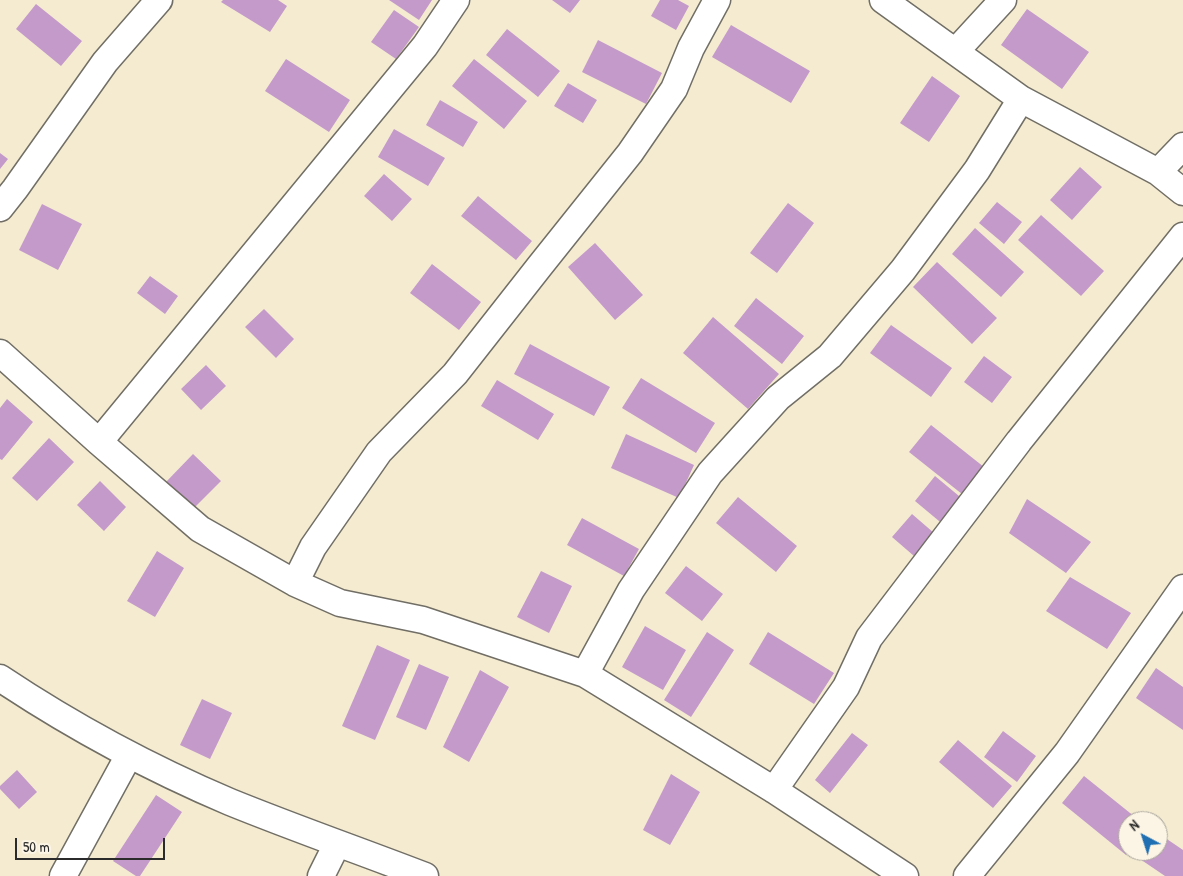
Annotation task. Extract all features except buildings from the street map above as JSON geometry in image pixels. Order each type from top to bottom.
[{"type":"street","points":[[0,208],[105,62],[159,0]]},
{"type":"street","points":[[99,442],[425,46],[456,0]]},
{"type":"street","points":[[295,583],[313,547],[379,452],[455,374],[630,153],[674,89],[691,48],[717,0]]},
{"type":"street","points":[[883,0],[1021,99],[1158,172],[1183,192]]},
{"type":"street","points":[[956,51],[1003,0]]},
{"type":"street","points":[[585,674],[632,590],[710,473],[778,398],[830,356],[903,270],[977,170],[1021,99]]},
{"type":"street","points":[[1158,172],[1183,146]]},
{"type":"street","points":[[774,790],[846,687],[870,638],[1019,441],[1183,236]]},
{"type":"street","points":[[0,353],[99,442],[200,528],[295,583],[340,603],[423,620],[585,674],[774,790],[905,876]]},
{"type":"street","points":[[967,876],[1068,753],[1183,588]]},
{"type":"street","points":[[0,678],[33,700],[130,755],[229,801],[425,876]]},
{"type":"street","points":[[63,876],[130,755]]},
{"type":"street","points":[[321,876],[338,844]]}]
